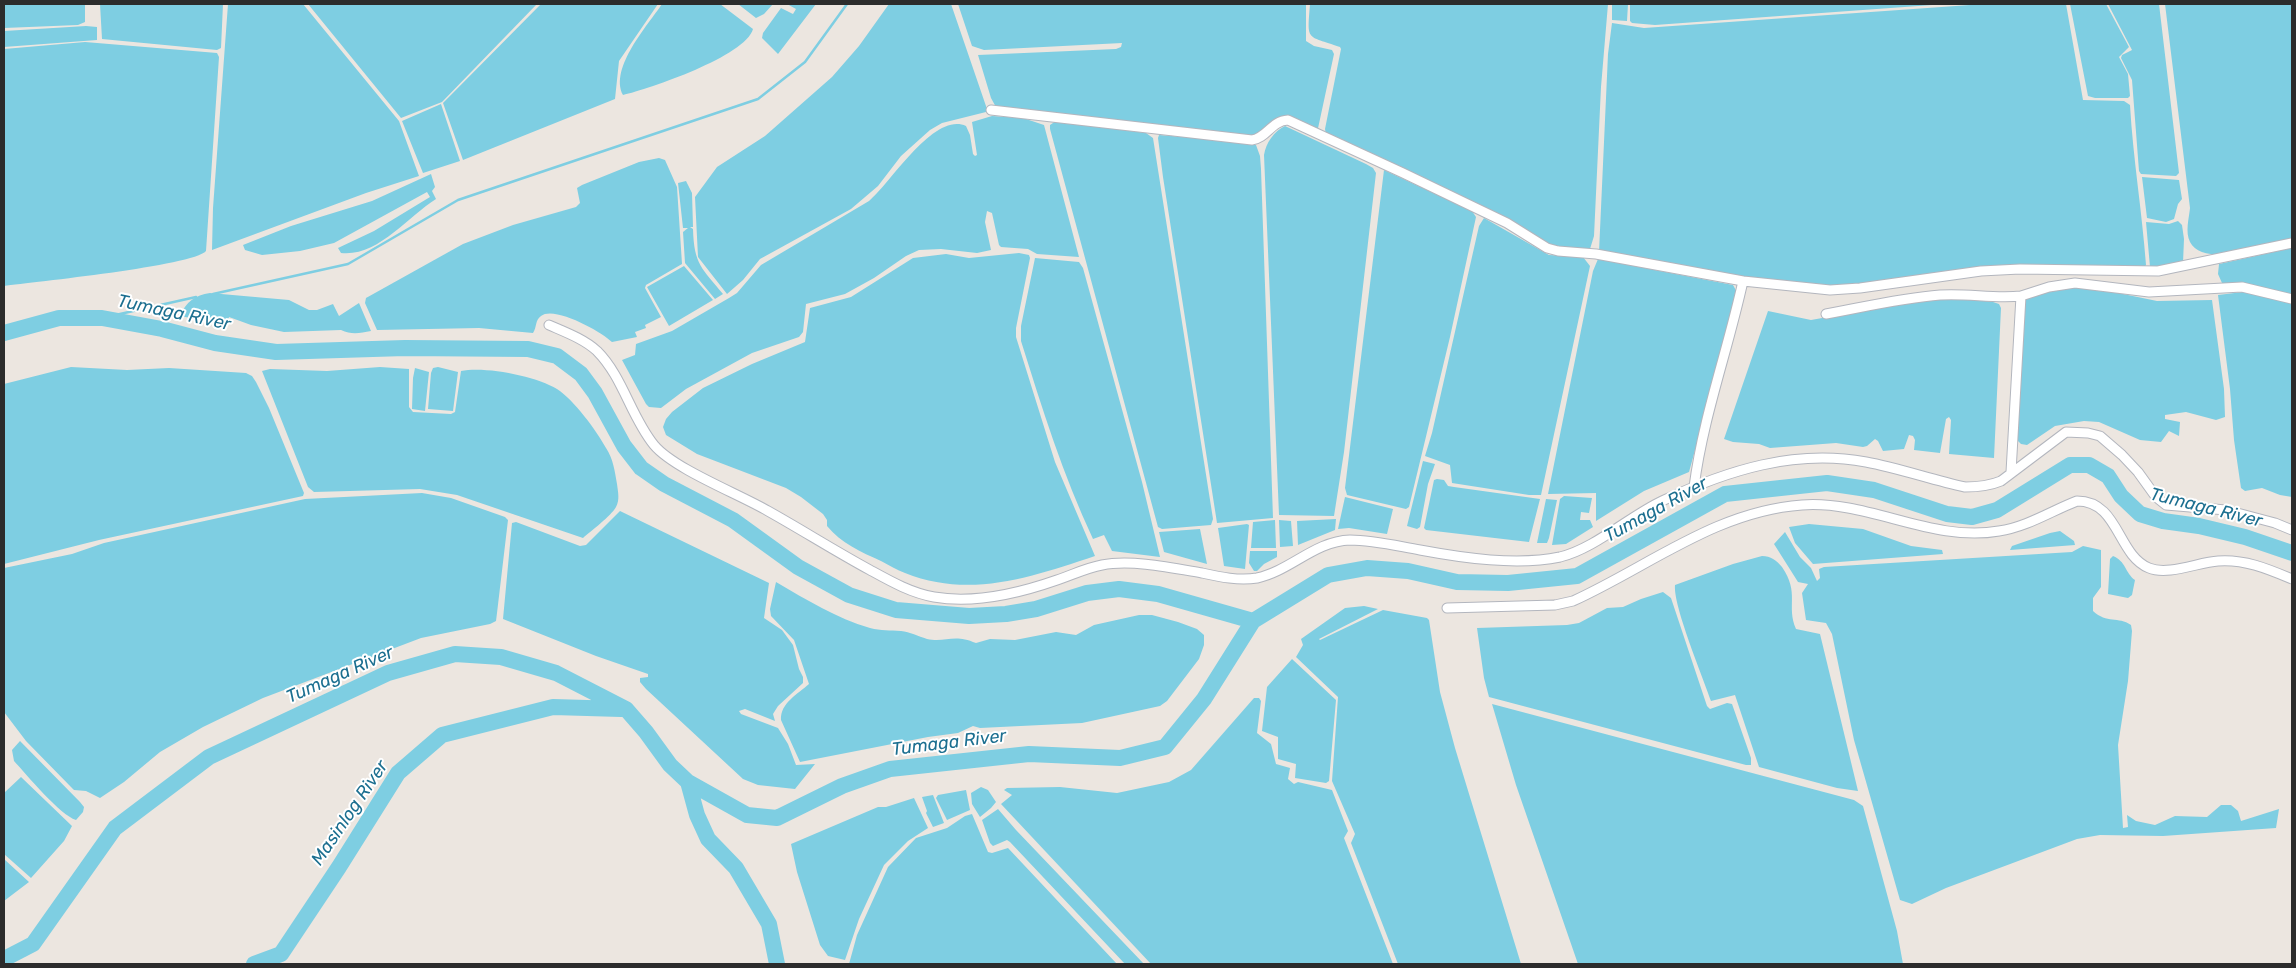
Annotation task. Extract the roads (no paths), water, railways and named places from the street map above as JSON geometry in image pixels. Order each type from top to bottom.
[{"type":"street","points":[[990,110],[1252,140],[1258,140],[1275,123],[1288,120],[1507,224],[1547,248],[1558,251],[1596,254],[1743,281],[1830,290],[1860,288],[1981,271],[2020,269],[2158,271],[2292,243]]},
{"type":"street","points":[[1694,487],[1707,415],[1735,317],[1743,281]]},
{"type":"street","points":[[1826,314],[1910,298],[1940,295],[2021,296],[2049,287],[2075,283],[2149,292],[2242,287],[2292,299]]},
{"type":"street","points":[[2011,472],[2021,296]]},
{"type":"street","points":[[549,325],[576,337],[596,350],[610,368],[654,445],[671,460],[768,511],[813,539],[897,585],[934,597],[969,598],[1017,591],[1089,568],[1118,563],[1224,577],[1258,578],[1334,542],[1347,540],[1390,545],[1459,557],[1511,560],[1554,558],[1570,554],[1659,502],[1694,487],[1753,467],[1793,458],[1847,460],[1868,463],[1965,487],[1991,485],[2001,481],[2066,432],[2088,433],[2100,436],[2122,455],[2138,472],[2156,497],[2166,505],[2226,510],[2275,522],[2292,530]]},
{"type":"street","points":[[1447,608],[1555,605],[1573,601],[1671,548],[1734,519],[1771,509],[1802,505],[1846,506],[1937,529],[1967,534],[2012,529],[2077,501],[2085,501],[2102,509],[2139,561],[2150,569],[2182,568],[2216,561],[2238,561],[2292,578]]},
{"type":"water","points":[[4,4],[85,4],[85,22],[78,25],[4,28]]},
{"type":"water","points":[[100,4],[223,4],[221,48],[217,50],[102,39]]},
{"type":"water","points":[[228,4],[303,4],[399,121],[419,176],[366,193],[212,250],[213,208]]},
{"type":"water","points":[[308,4],[537,4],[442,102],[401,118]]},
{"type":"water","points":[[541,4],[658,4],[619,61],[615,99],[463,160],[443,103]]},
{"type":"water","points":[[662,4],[720,4],[753,29],[746,39],[733,50],[716,60],[674,79],[623,95],[620,84],[625,60]]},
{"type":"water","points":[[738,4],[773,4],[764,14],[756,18]]},
{"type":"water","points":[[787,4],[816,4],[778,54],[762,38],[763,33],[781,8],[793,14],[796,9]]},
{"type":"water","points":[[889,4],[951,4],[987,109],[986,112],[942,123],[930,130],[901,156],[878,186],[851,209],[760,259],[743,280],[727,294],[698,257],[695,197],[717,167],[765,136],[832,77],[859,46]]},
{"type":"water","points":[[958,4],[1306,4],[1306,41],[1314,46],[1332,50],[1334,54],[1317,133],[1281,116],[1252,138],[997,109],[991,98],[978,55],[1116,49],[1121,47],[1122,43],[984,50],[972,46]]},
{"type":"water","points":[[1310,4],[1608,4],[1601,87],[1594,236],[1590,249],[1562,251],[1326,135],[1325,129],[1341,49],[1311,35],[1309,31]]},
{"type":"water","points":[[1612,4],[1628,4],[1627,21],[1612,20]]},
{"type":"water","points":[[1630,4],[1946,4],[1655,25],[1632,23],[1630,21]]},
{"type":"water","points":[[1984,4],[2066,4],[2083,100],[2124,101],[2130,105],[2146,265],[2144,268],[2045,268],[1878,287],[1806,288],[1599,252],[1608,54],[1612,23],[1644,28]]},
{"type":"water","points":[[2070,4],[2106,4],[2129,47],[2119,57],[2128,74],[2130,96],[2128,98],[2095,98],[2088,96]]},
{"type":"water","points":[[2108,4],[2159,4],[2179,173],[2176,176],[2141,174],[2139,171],[2132,80],[2121,58],[2122,55],[2132,50]]},
{"type":"water","points":[[2165,4],[2292,4],[2292,242],[2237,254],[2222,255],[2208,254],[2197,250],[2190,242],[2188,229],[2190,208]]},
{"type":"water","points":[[97,27],[97,40],[4,47],[4,31]]},
{"type":"water","points":[[85,42],[217,53],[219,57],[206,251],[195,257],[144,268],[4,286],[4,49]]},
{"type":"water","points":[[441,104],[460,161],[423,173],[402,121]]},
{"type":"water","points":[[992,116],[1023,118],[1044,125],[1079,257],[1037,254],[1028,249],[1001,247],[992,213],[987,211],[985,222],[991,250],[977,253],[941,249],[919,250],[845,294],[806,304],[803,332],[799,337],[752,353],[686,389],[661,408],[649,407],[646,404],[622,360],[635,355],[636,344],[672,331],[729,298],[737,293],[761,265],[869,201],[913,152],[940,129],[954,124],[966,126],[970,135],[973,154],[977,155],[972,122]]},
{"type":"water","points":[[1056,121],[1146,133],[1153,138],[1213,519],[1211,525],[1162,529],[1158,527],[1050,129],[1050,125]]},
{"type":"water","points":[[1285,126],[1366,164],[1373,168],[1376,173],[1344,452],[1334,516],[1279,515],[1264,155],[1271,138]]},
{"type":"water","points":[[1159,135],[1233,141],[1256,145],[1260,156],[1273,518],[1217,523],[1163,177]]},
{"type":"water","points":[[659,158],[665,160],[677,187],[682,264],[646,285],[645,288],[661,317],[645,325],[646,328],[635,332],[637,337],[612,342],[589,326],[556,314],[541,316],[533,333],[479,328],[377,330],[365,303],[366,298],[463,244],[513,225],[576,207],[580,203],[577,188],[582,185],[639,162]]},
{"type":"water","points":[[1384,170],[1472,211],[1476,217],[1450,337],[1409,507],[1406,509],[1347,495],[1345,488]]},
{"type":"water","points":[[431,174],[435,187],[432,191],[436,199],[392,234],[367,249],[355,253],[341,253],[338,248],[374,231],[430,197],[427,192],[334,243],[300,251],[262,255],[245,250],[243,245],[291,226],[372,201]]},
{"type":"water","points":[[2142,177],[2179,180],[2182,199],[2178,204],[2174,219],[2166,222],[2147,218]]},
{"type":"water","points":[[686,181],[692,193],[693,227],[690,227],[693,229],[697,259],[723,294],[715,299],[685,263],[683,232],[688,228],[683,228],[678,183]]},
{"type":"water","points":[[1484,218],[1549,255],[1583,257],[1590,266],[1541,495],[1529,495],[1452,483],[1450,465],[1425,456],[1432,433],[1479,226]]},
{"type":"water","points":[[2178,221],[2182,225],[2184,239],[2183,263],[2150,267],[2146,222],[2169,224]]},
{"type":"water","points":[[2292,248],[2292,296],[2230,286],[2222,283],[2218,274],[2219,264]]},
{"type":"water","points":[[1019,253],[1029,255],[1016,337],[1055,462],[1095,556],[1048,571],[1001,582],[977,585],[929,581],[905,573],[845,542],[827,526],[827,520],[823,514],[786,488],[697,454],[666,435],[663,427],[666,419],[672,412],[703,388],[752,364],[805,342],[810,308],[851,297],[913,258],[946,254],[969,258]]},
{"type":"water","points":[[1035,258],[1079,262],[1083,268],[1142,482],[1160,557],[1112,551],[1104,535],[1093,539],[1082,515],[1054,441],[1021,341],[1021,326]]},
{"type":"water","points":[[1598,259],[1733,285],[1738,294],[1689,472],[1644,491],[1596,521],[1596,493],[1548,494],[1593,271]]},
{"type":"water","points":[[684,266],[713,300],[669,326],[647,287]]},
{"type":"water","points":[[2060,287],[2094,288],[2157,301],[2212,300],[2224,389],[2225,417],[2216,420],[2186,412],[2165,415],[2165,419],[2180,422],[2179,436],[2169,431],[2161,442],[2140,440],[2099,422],[2084,421],[2055,426],[2027,445],[2021,444],[2017,440],[2022,301]]},
{"type":"water","points":[[2251,291],[2292,302],[2292,497],[2280,495],[2262,488],[2245,491],[2241,488],[2218,295]]},
{"type":"water","points":[[210,293],[289,300],[309,310],[317,310],[333,304],[339,316],[359,303],[371,331],[356,333],[341,330],[284,332],[251,325],[229,317],[227,325],[180,316],[192,300],[200,295]]},
{"type":"water","points":[[1952,297],[1993,302],[1999,304],[2001,308],[1994,458],[1949,454],[1951,420],[1949,417],[1946,419],[1940,453],[1914,450],[1915,440],[1913,436],[1909,435],[1904,449],[1883,451],[1875,439],[1863,447],[1836,443],[1770,448],[1759,444],[1733,442],[1724,439],[1768,311],[1811,320]]},
{"type":"water","points":[[71,367],[127,370],[169,368],[246,373],[252,376],[269,408],[304,493],[303,496],[99,540],[4,564],[4,384]]},
{"type":"water","points":[[380,367],[409,369],[409,407],[413,412],[451,414],[455,412],[461,371],[483,370],[510,373],[537,380],[557,389],[584,416],[597,433],[610,456],[618,490],[616,507],[583,538],[457,495],[420,489],[314,492],[308,487],[262,371],[270,369],[327,371]]},
{"type":"water","points":[[438,367],[458,372],[453,411],[428,409],[431,373],[433,368]]},
{"type":"water","points":[[415,368],[429,372],[425,411],[412,409]]},
{"type":"water","points":[[1423,461],[1435,464],[1428,484],[1420,527],[1417,529],[1407,526]]},
{"type":"water","points":[[1434,480],[1444,480],[1448,486],[1540,499],[1529,542],[1426,530],[1424,528]]},
{"type":"water","points":[[422,493],[451,498],[505,517],[508,520],[496,621],[490,624],[421,638],[263,698],[203,727],[160,752],[124,782],[100,798],[86,791],[74,790],[26,741],[4,712],[4,568],[72,554],[104,543],[305,499]]},
{"type":"water","points":[[1564,496],[1592,498],[1589,513],[1581,512],[1580,520],[1590,520],[1593,527],[1566,544],[1552,545],[1560,499]]},
{"type":"water","points":[[1345,497],[1393,509],[1387,534],[1349,528],[1338,529]]},
{"type":"water","points":[[1546,499],[1557,500],[1547,543],[1537,543]]},
{"type":"water","points":[[620,511],[769,583],[764,618],[782,630],[793,645],[803,677],[803,683],[778,706],[773,714],[775,721],[745,709],[739,711],[741,714],[778,728],[788,744],[796,765],[815,764],[795,789],[758,785],[743,779],[646,689],[640,682],[640,678],[648,677],[648,674],[596,656],[503,619],[512,523],[516,522],[580,546],[586,545]]},
{"type":"water","points":[[1336,519],[1335,530],[1298,545],[1297,521]]},
{"type":"water","points":[[1275,520],[1276,548],[1251,548],[1253,522]]},
{"type":"water","points":[[1279,520],[1291,521],[1293,546],[1280,547]]},
{"type":"water","points":[[1809,524],[1863,529],[1911,546],[1942,550],[1943,554],[1813,564],[1795,543],[1789,527]]},
{"type":"water","points":[[1249,525],[1245,569],[1224,566],[1218,528]]},
{"type":"water","points":[[1200,529],[1207,564],[1164,552],[1159,532]]},
{"type":"water","points":[[2060,531],[2074,541],[2075,545],[2010,550],[2012,546]]},
{"type":"water","points":[[1785,532],[1800,557],[1811,568],[1817,581],[1820,578],[1819,569],[1824,567],[2072,552],[2083,546],[2101,550],[2101,587],[2093,598],[2093,611],[2108,619],[2126,622],[2131,625],[2132,631],[2128,681],[2118,745],[2123,828],[2128,827],[2127,815],[2136,821],[2155,825],[2175,816],[2207,817],[2221,805],[2231,805],[2238,811],[2241,821],[2279,809],[2276,828],[2163,836],[2100,835],[2077,839],[1946,888],[1912,904],[1900,900],[1854,740],[1832,634],[1826,623],[1806,620],[1802,593],[1808,584],[1798,582],[1774,544]]},
{"type":"water","points":[[1250,551],[1277,551],[1277,557],[1264,564],[1257,571],[1254,571],[1249,563]]},
{"type":"water","points":[[1762,556],[1775,560],[1787,576],[1792,592],[1792,613],[1796,629],[1820,634],[1858,791],[1837,788],[1759,767],[1735,695],[1711,701],[1683,625],[1675,585],[1733,564]]},
{"type":"water","points":[[2113,556],[2121,561],[2135,580],[2132,595],[2128,598],[2108,594],[2110,559]]},
{"type":"water","points":[[776,582],[822,608],[857,624],[878,630],[911,633],[927,639],[955,638],[976,643],[990,639],[1015,640],[1056,632],[1076,635],[1094,625],[1139,615],[1152,615],[1197,629],[1204,635],[1204,645],[1199,659],[1167,701],[1160,706],[1082,723],[980,728],[973,726],[958,733],[800,762],[781,720],[781,714],[790,699],[809,684],[794,640],[771,616],[770,609]]},
{"type":"water","points":[[1663,592],[1671,598],[1707,706],[1710,709],[1727,703],[1732,704],[1751,758],[1751,765],[1489,697],[1484,678],[1477,628],[1579,623],[1607,608],[1623,607]]},
{"type":"water","points":[[1364,606],[1378,609],[1319,639],[1383,610],[1427,618],[1429,620],[1440,692],[1455,748],[1521,964],[1398,964],[1351,843],[1355,834],[1332,781],[1338,697],[1296,657],[1303,645],[1301,639],[1345,608]]},
{"type":"water","points":[[1292,659],[1336,700],[1329,781],[1326,783],[1295,778],[1296,764],[1278,759],[1278,737],[1262,731],[1267,687]]},
{"type":"water","points":[[1254,698],[1259,698],[1261,701],[1257,733],[1271,744],[1276,764],[1290,768],[1288,779],[1294,784],[1298,782],[1332,790],[1348,831],[1344,838],[1393,964],[1151,964],[1001,804],[1012,795],[1004,790],[1007,788],[1060,787],[1117,793],[1169,782],[1191,770]]},
{"type":"water","points":[[1492,704],[1854,800],[1863,806],[1897,931],[1903,964],[1578,964],[1516,785]]},
{"type":"water","points":[[20,741],[84,807],[83,812],[76,820],[61,811],[14,761],[12,750]]},
{"type":"water","points":[[21,777],[72,826],[64,841],[31,878],[4,854],[4,793]]},
{"type":"water","points":[[981,787],[988,790],[996,802],[980,817],[972,804],[971,793]]},
{"type":"water","points":[[966,790],[970,810],[947,820],[936,798],[938,795]]},
{"type":"water","points":[[933,795],[944,823],[933,827],[926,813],[922,797]]},
{"type":"water","points":[[914,798],[928,828],[908,841],[884,865],[859,919],[845,960],[828,956],[820,945],[797,872],[791,844],[878,807],[886,807]]},
{"type":"water","points":[[998,809],[1144,964],[1125,964],[1010,842],[1007,840],[993,846],[990,843],[982,820]]},
{"type":"water","points":[[972,814],[988,852],[992,853],[1008,848],[1117,964],[849,964],[857,935],[888,867],[916,838],[947,828],[965,816]]},
{"type":"water","points":[[4,859],[29,882],[4,901]]},
{"type":"waterway","points":[[213,294],[348,264],[458,200],[758,99],[805,62],[847,4]]},
{"type":"waterway","points":[[102,318],[196,297]]},
{"type":"waterway","name":"Tumaga River","points":[[4,333],[59,318],[102,318],[162,329],[215,343],[276,352],[405,348],[528,349],[557,356],[581,374],[595,393],[624,446],[641,468],[664,484],[733,520],[798,567],[849,595],[896,610],[969,616],[1006,614],[1036,609],[1087,593],[1119,589],[1158,594],[1253,621]]},
{"type":"waterway","name":"Tumaga River","points":[[4,959],[33,944],[115,828],[209,757],[388,673],[455,654],[501,657],[556,673],[626,709],[646,732],[670,765],[688,782],[747,815],[777,818],[842,786],[890,769],[1029,754],[1120,758],[1165,747],[1204,699],[1253,621],[1328,575],[1367,568],[1408,571],[1457,582],[1508,583],[1577,576],[1725,494],[1827,483],[1874,490],[1947,514],[1972,517],[1997,510],[2070,465],[2089,465],[2108,476],[2121,496],[2140,514],[2163,521],[2199,526],[2245,537],[2292,553]]},
{"type":"waterway","name":"Masinlog River","points":[[254,964],[281,954],[398,773],[442,735],[553,707],[621,709]]},
{"type":"waterway","points":[[688,782],[697,815],[708,839],[736,868],[769,924],[777,964]]}]
